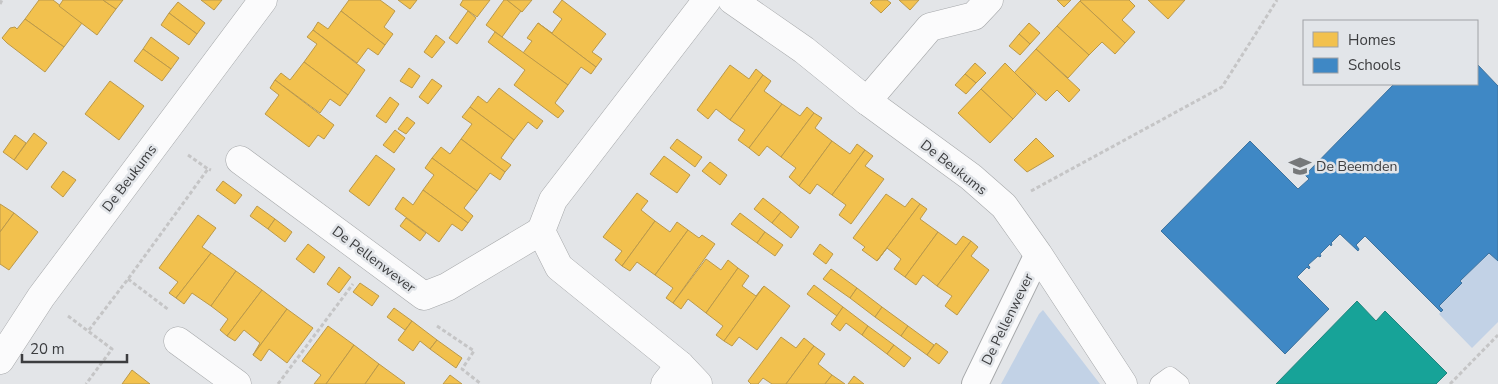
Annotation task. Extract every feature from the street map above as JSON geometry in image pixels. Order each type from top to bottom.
[{"type":"street","name":"De Beukums","points":[[0,360],[41,297],[263,0]]},
{"type":"street","points":[[698,384],[672,374],[559,267],[541,230],[553,200],[706,0]]},
{"type":"street","name":"De Beukums","points":[[732,0],[804,50],[867,101],[970,177],[1004,206],[1038,254],[1123,384]]},
{"type":"street","points":[[867,101],[930,27],[974,16],[989,0]]},
{"type":"street","name":"De Pellenwever","points":[[240,160],[424,296],[447,287],[541,230]]},
{"type":"street","name":"De Pellenwever","points":[[975,384],[1038,254]]},
{"type":"street","points":[[178,341],[237,384]]},
{"type":"lane","points":[[1158,384],[1170,376],[1180,384]]},
{"type":"path","points":[[0,4],[2,0]]},
{"type":"path","points":[[1004,206],[1222,87],[1277,0]]},
{"type":"path","points":[[89,330],[208,169],[228,175],[240,160]]},
{"type":"path","points":[[278,384],[372,257]]},
{"type":"path","points":[[128,279],[189,326],[178,341]]},
{"type":"path","points":[[424,296],[428,320],[474,351],[462,369],[482,384]]},
{"type":"path","points":[[41,297],[89,330],[112,349],[86,384]]},
{"type":"path","points":[[1450,384],[1498,335]]},
{"type":"shaded area","points":[[1489,253],[1498,261],[1498,322],[1472,348],[1439,314],[1443,310],[1439,306],[1462,282],[1460,281]]},
{"type":"shaded area","points":[[1043,310],[1100,384],[1001,384],[1039,314]]},
{"type":"building: Homes","points":[[39,0],[53,0],[83,23],[64,47],[25,19]]},
{"type":"building: Homes","points":[[63,0],[103,0],[116,9],[97,35],[59,6]]},
{"type":"building: Homes","points":[[103,0],[123,0],[116,9]]},
{"type":"building: Homes","points":[[201,0],[222,0],[214,10]]},
{"type":"building: Homes","points":[[349,0],[380,0],[395,11],[384,27],[393,34],[385,45],[341,11]]},
{"type":"building: Homes","points":[[398,0],[417,0],[410,9]]},
{"type":"building: Homes","points":[[463,0],[490,0],[477,17],[460,5]]},
{"type":"building: Homes","points":[[504,0],[507,0],[521,11],[502,37],[486,25]]},
{"type":"building: Homes","points":[[507,0],[532,0],[522,12]]},
{"type":"building: Homes","points":[[562,0],[606,34],[592,52],[602,59],[596,67],[538,23],[552,33],[562,19],[553,12]]},
{"type":"building: Homes","points":[[873,0],[887,0],[891,3],[881,13],[870,3]]},
{"type":"building: Homes","points":[[899,0],[919,0],[910,10]]},
{"type":"building: Homes","points":[[1057,0],[1071,0],[1064,7]]},
{"type":"building: Homes","points":[[1081,0],[1129,0],[1135,6],[1122,20],[1135,32],[1125,43]]},
{"type":"building: Homes","points":[[1148,0],[1185,0],[1168,19]]},
{"type":"building: Homes","points":[[1080,1],[1125,43],[1115,54],[1102,42],[1089,55],[1057,26]]},
{"type":"building: Homes","points":[[178,2],[205,23],[197,34],[169,13]]},
{"type":"building: Homes","points":[[341,11],[385,45],[378,55],[368,48],[357,63],[313,30],[318,22],[328,29]]},
{"type":"building: Homes","points":[[468,11],[476,18],[457,44],[449,38]]},
{"type":"building: Homes","points":[[169,13],[197,34],[189,45],[161,25]]},
{"type":"building: Homes","points":[[25,19],[64,47],[45,72],[2,38],[10,28],[15,27],[17,29]]},
{"type":"building: Homes","points":[[538,23],[596,67],[591,74],[581,67],[568,85],[523,53],[532,41],[527,38]]},
{"type":"building: Homes","points":[[1029,23],[1040,33],[1030,44],[1019,34]]},
{"type":"building: Homes","points":[[1057,26],[1089,55],[1068,78],[1036,49]]},
{"type":"building: Homes","points":[[313,30],[365,70],[348,95],[304,62],[317,44],[307,37]]},
{"type":"building: Homes","points":[[495,32],[568,85],[555,103],[564,111],[558,118],[514,85],[525,70],[488,42]]},
{"type":"building: Homes","points":[[1019,34],[1030,44],[1020,55],[1009,46]]},
{"type":"building: Homes","points":[[436,35],[445,42],[432,58],[424,52]]},
{"type":"building: Homes","points":[[151,37],[179,58],[171,69],[143,49]]},
{"type":"building: Homes","points":[[143,49],[171,69],[162,81],[134,61]]},
{"type":"building: Homes","points":[[1036,49],[1080,90],[1069,102],[1057,90],[1046,101],[1014,73]]},
{"type":"building: Homes","points":[[304,62],[348,95],[340,106],[330,99],[320,113],[275,80],[281,73],[290,80]]},
{"type":"building: Homes","points":[[975,63],[986,73],[976,83],[965,74]]},
{"type":"building: Homes","points":[[1005,63],[1036,94],[1013,119],[981,89]]},
{"type":"building: Homes","points":[[730,65],[749,79],[756,69],[763,75],[730,120],[716,109],[708,119],[697,110]]},
{"type":"building: Homes","points":[[409,68],[420,76],[412,88],[400,81]]},
{"type":"building: Homes","points":[[965,74],[976,83],[966,94],[955,85]]},
{"type":"building: Homes","points":[[763,75],[771,81],[764,91],[782,104],[749,148],[738,140],[745,130],[730,120]]},
{"type":"building: Homes","points":[[432,79],[442,86],[428,104],[419,97]]},
{"type":"building: Homes","points":[[275,80],[334,125],[324,139],[318,135],[309,147],[265,114],[279,95],[270,88]]},
{"type":"building: Homes","points":[[110,81],[144,106],[119,140],[85,114]]},
{"type":"building: Homes","points":[[499,88],[543,121],[537,129],[528,122],[514,140],[470,107],[478,96],[487,103]]},
{"type":"building: Homes","points":[[981,89],[1013,119],[990,143],[958,113]]},
{"type":"building: Homes","points":[[390,97],[399,104],[386,123],[376,116]]},
{"type":"building: Homes","points":[[782,104],[800,116],[807,107],[814,113],[781,157],[767,146],[759,156],[749,148]]},
{"type":"building: Homes","points":[[470,107],[514,140],[501,158],[511,165],[505,172],[461,139],[472,124],[462,117]]},
{"type":"building: Homes","points":[[814,113],[822,118],[815,128],[832,141],[799,186],[789,177],[796,168],[781,157]]},
{"type":"building: Homes","points":[[407,117],[415,123],[406,134],[398,129]]},
{"type":"building: Homes","points":[[395,130],[405,138],[394,153],[383,145]]},
{"type":"building: Homes","points":[[34,133],[47,143],[27,170],[14,160]]},
{"type":"building: Homes","points":[[15,135],[26,143],[14,160],[3,152]]},
{"type":"building: Homes","points":[[1036,138],[1054,156],[1027,172],[1014,160]]},
{"type":"building: Homes","points":[[461,139],[505,172],[500,180],[490,173],[477,191],[432,158],[441,147],[450,154]]},
{"type":"building: Homes","points":[[677,139],[702,157],[695,167],[670,148]]},
{"type":"building: Homes","points":[[832,141],[850,154],[857,144],[865,150],[832,195],[817,184],[810,194],[799,186]]},
{"type":"building: Homes","points":[[865,150],[873,156],[865,166],[884,179],[851,224],[839,215],[846,205],[832,195]]},
{"type":"building: Homes","points":[[376,155],[395,169],[369,206],[349,191]]},
{"type":"building: Homes","points":[[664,156],[690,175],[677,193],[650,174]]},
{"type":"building: Homes","points":[[432,158],[477,191],[464,208],[473,216],[468,223],[423,190],[434,175],[425,168]]},
{"type":"building: Homes","points":[[710,162],[727,175],[720,185],[702,171]]},
{"type":"building: Homes","points":[[63,171],[76,180],[63,197],[51,187]]},
{"type":"building: Homes","points":[[223,181],[242,195],[235,204],[216,190]]},
{"type":"building: Homes","points":[[423,190],[468,223],[462,231],[452,224],[439,242],[395,209],[403,197],[413,205]]},
{"type":"building: Homes","points":[[637,193],[648,201],[641,210],[655,221],[622,266],[615,260],[622,251],[603,237]]},
{"type":"building: Homes","points":[[886,194],[905,207],[912,198],[920,204],[877,261],[862,250],[865,247],[853,238]]},
{"type":"building: Homes","points":[[763,198],[781,212],[772,223],[754,209]]},
{"type":"building: Homes","points":[[0,204],[14,213],[0,232]]},
{"type":"building: Homes","points":[[920,204],[927,209],[920,219],[938,232],[905,277],[894,269],[901,259],[887,248],[877,261]]},
{"type":"building: Homes","points":[[257,206],[275,219],[268,229],[250,216]]},
{"type":"building: Homes","points":[[781,212],[799,227],[791,238],[772,223]]},
{"type":"building: Homes","points":[[14,213],[38,232],[9,270],[0,264],[0,232]]},
{"type":"building: Homes","points":[[740,213],[765,232],[757,243],[731,224]]},
{"type":"building: Homes","points":[[198,215],[216,228],[202,247],[211,253],[176,298],[169,293],[178,282],[159,268]]},
{"type":"building: Homes","points":[[406,218],[426,233],[420,241],[400,226]]},
{"type":"building: Homes","points":[[275,219],[292,232],[285,242],[268,229]]},
{"type":"building: Homes","points":[[655,221],[670,232],[677,222],[688,230],[655,275],[637,262],[630,271],[622,266]]},
{"type":"building: Homes","points":[[688,230],[699,238],[702,235],[715,244],[673,303],[666,298],[673,288],[655,275]]},
{"type":"building: Homes","points":[[765,232],[783,245],[775,256],[757,243]]},
{"type":"building: Homes","points":[[938,232],[956,245],[963,236],[971,241],[937,286],[923,275],[916,285],[905,277]]},
{"type":"building: Homes","points":[[971,241],[978,247],[971,256],[989,270],[957,315],[945,306],[952,296],[937,286]]},
{"type":"building: Homes","points":[[308,244],[325,257],[314,273],[296,259]]},
{"type":"building: Homes","points":[[820,244],[833,254],[826,264],[813,254]]},
{"type":"building: Homes","points":[[211,253],[236,271],[211,306],[192,293],[184,304],[176,298]]},
{"type":"building: Homes","points":[[706,259],[721,270],[728,260],[738,268],[706,313],[688,299],[681,309],[673,303]]},
{"type":"building: Homes","points":[[339,267],[351,277],[339,293],[327,284]]},
{"type":"building: Homes","points":[[738,268],[749,276],[742,286],[756,296],[764,286],[724,341],[716,335],[723,326],[706,313]]},
{"type":"building: Homes","points":[[831,269],[857,288],[850,298],[823,279]]},
{"type":"building: Homes","points":[[236,271],[262,290],[227,336],[220,330],[228,319],[211,306]]},
{"type":"building: Homes","points":[[360,283],[379,296],[372,306],[353,292]]},
{"type":"building: Homes","points":[[814,285],[843,307],[837,316],[807,294]]},
{"type":"building: Homes","points":[[764,286],[790,306],[757,350],[739,337],[732,346],[724,341]]},
{"type":"building: Homes","points":[[857,288],[882,307],[875,317],[850,298]]},
{"type":"building: Homes","points":[[262,290],[287,309],[253,355],[260,343],[244,330],[235,341],[227,336]]},
{"type":"building: Homes","points":[[843,307],[868,326],[862,335],[846,323],[840,331],[831,324]]},
{"type":"building: Homes","points":[[882,307],[908,326],[901,336],[875,317]]},
{"type":"building: Homes","points":[[394,308],[412,321],[405,330],[387,317]]},
{"type":"building: Homes","points":[[287,309],[313,328],[287,363],[269,349],[261,361],[253,355]]},
{"type":"building: Homes","points":[[412,321],[437,340],[430,349],[420,341],[413,351],[398,340]]},
{"type":"building: Homes","points":[[328,326],[354,345],[326,384],[314,384],[321,375],[302,361]]},
{"type":"building: Homes","points":[[868,326],[894,345],[887,354],[862,335]]},
{"type":"building: Homes","points":[[908,326],[934,345],[927,355],[901,336]]},
{"type":"building: Homes","points":[[781,337],[796,348],[804,338],[814,346],[786,384],[772,384],[763,378],[758,384],[751,384],[748,381]]},
{"type":"building: Homes","points":[[437,340],[462,358],[456,368],[430,349]]},
{"type":"building: Homes","points":[[936,343],[948,352],[939,364],[927,355]]},
{"type":"building: Homes","points":[[354,345],[379,364],[365,384],[326,384]]},
{"type":"building: Homes","points":[[894,345],[911,358],[904,367],[887,354]]},
{"type":"building: Homes","points":[[814,346],[825,354],[818,364],[832,375],[825,384],[786,384]]},
{"type":"building: Homes","points":[[379,364],[405,383],[365,384]]},
{"type":"building: Homes","points":[[132,370],[150,384],[122,384]]},
{"type":"building: Homes","points":[[450,375],[462,384],[443,384]]},
{"type":"building: Homes","points":[[832,375],[845,384],[825,384]]},
{"type":"building: Homes","points":[[854,376],[864,384],[848,384]]},
{"type":"building: Schools","points":[[1478,65],[1498,86],[1498,261],[1489,253],[1460,281],[1462,283],[1439,306],[1443,310],[1441,312],[1365,236],[1356,245],[1359,249],[1358,251],[1340,234],[1331,243],[1331,246],[1330,244],[1320,254],[1320,257],[1318,256],[1308,265],[1309,269],[1307,267],[1297,277],[1329,309],[1285,354],[1161,231],[1250,141],[1298,189],[1309,179],[1305,175],[1393,85],[1478,85]]},
{"type":"building: Public","points":[[1357,301],[1376,321],[1385,311],[1447,373],[1436,384],[1276,384]]},
{"type":"place","name":"De Beemden","points":[[1300,166]]}]
